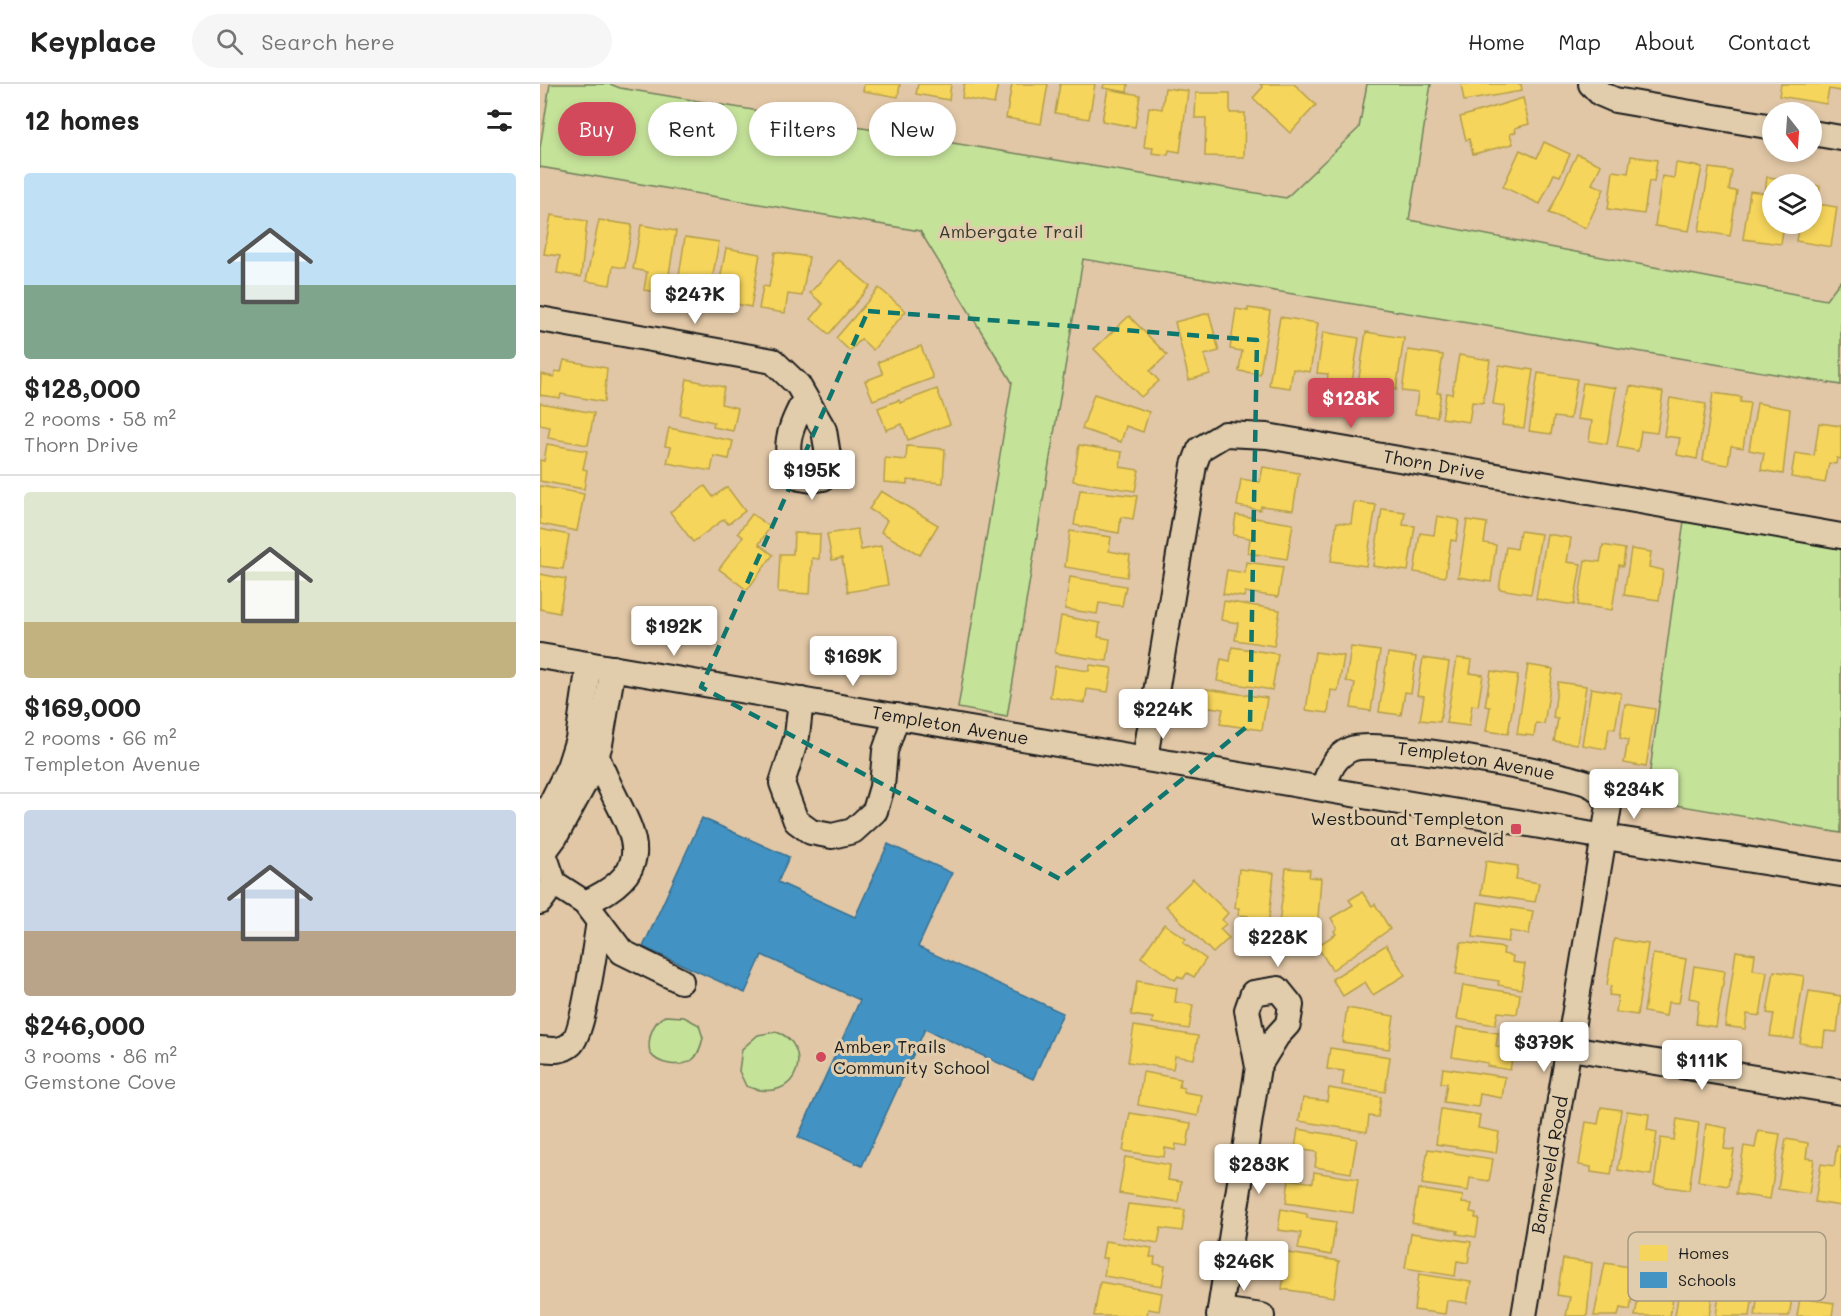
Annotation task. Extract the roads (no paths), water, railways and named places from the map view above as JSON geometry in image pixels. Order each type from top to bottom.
[{"type":"street","points":[[1591,84],[1600,94],[1615,100],[1762,124]]},
{"type":"street","points":[[1822,135],[1841,138]]},
{"type":"street","points":[[540,319],[773,361],[798,385],[805,399]]},
{"type":"street","name":"Thorn Drive","points":[[1145,758],[1194,465],[1200,449],[1225,434],[1267,436],[1841,536]]},
{"type":"street","name":"Templeton Avenue","points":[[540,656],[1605,837],[1841,874]]},
{"type":"street","points":[[540,826],[565,775],[578,739],[589,664]]},
{"type":"street","points":[[613,668],[597,756],[555,837],[542,847],[547,892],[592,912],[622,952],[681,981]]},
{"type":"street","points":[[801,700],[797,736],[782,783],[796,820],[810,832],[832,836],[853,831],[875,811],[882,787],[885,751],[897,716]]},
{"type":"street","name":"Templeton Avenue","points":[[1323,789],[1332,764],[1339,756],[1365,744],[1391,746],[1518,768],[1589,784],[1603,792],[1609,806],[1605,837]]},
{"type":"street","points":[[540,1049],[553,1051],[565,1047],[579,1033],[592,912],[630,872],[635,857],[632,835],[597,756]]},
{"type":"street","name":"Barneveld Road","points":[[1524,1316],[1605,837]]},
{"type":"street","points":[[1570,1048],[1841,1092]]},
{"type":"street","points":[[1258,1067],[1220,1313],[1262,1316]]},
{"type":"place","name":"Westbound Templeton at Barneveld","points":[[1516,829]]},
{"type":"place","name":"Amber Trails Community School","points":[[821,1057]]},
{"type":"park label","name":"Ambergate Trail","points":[[1011,232]]}]
